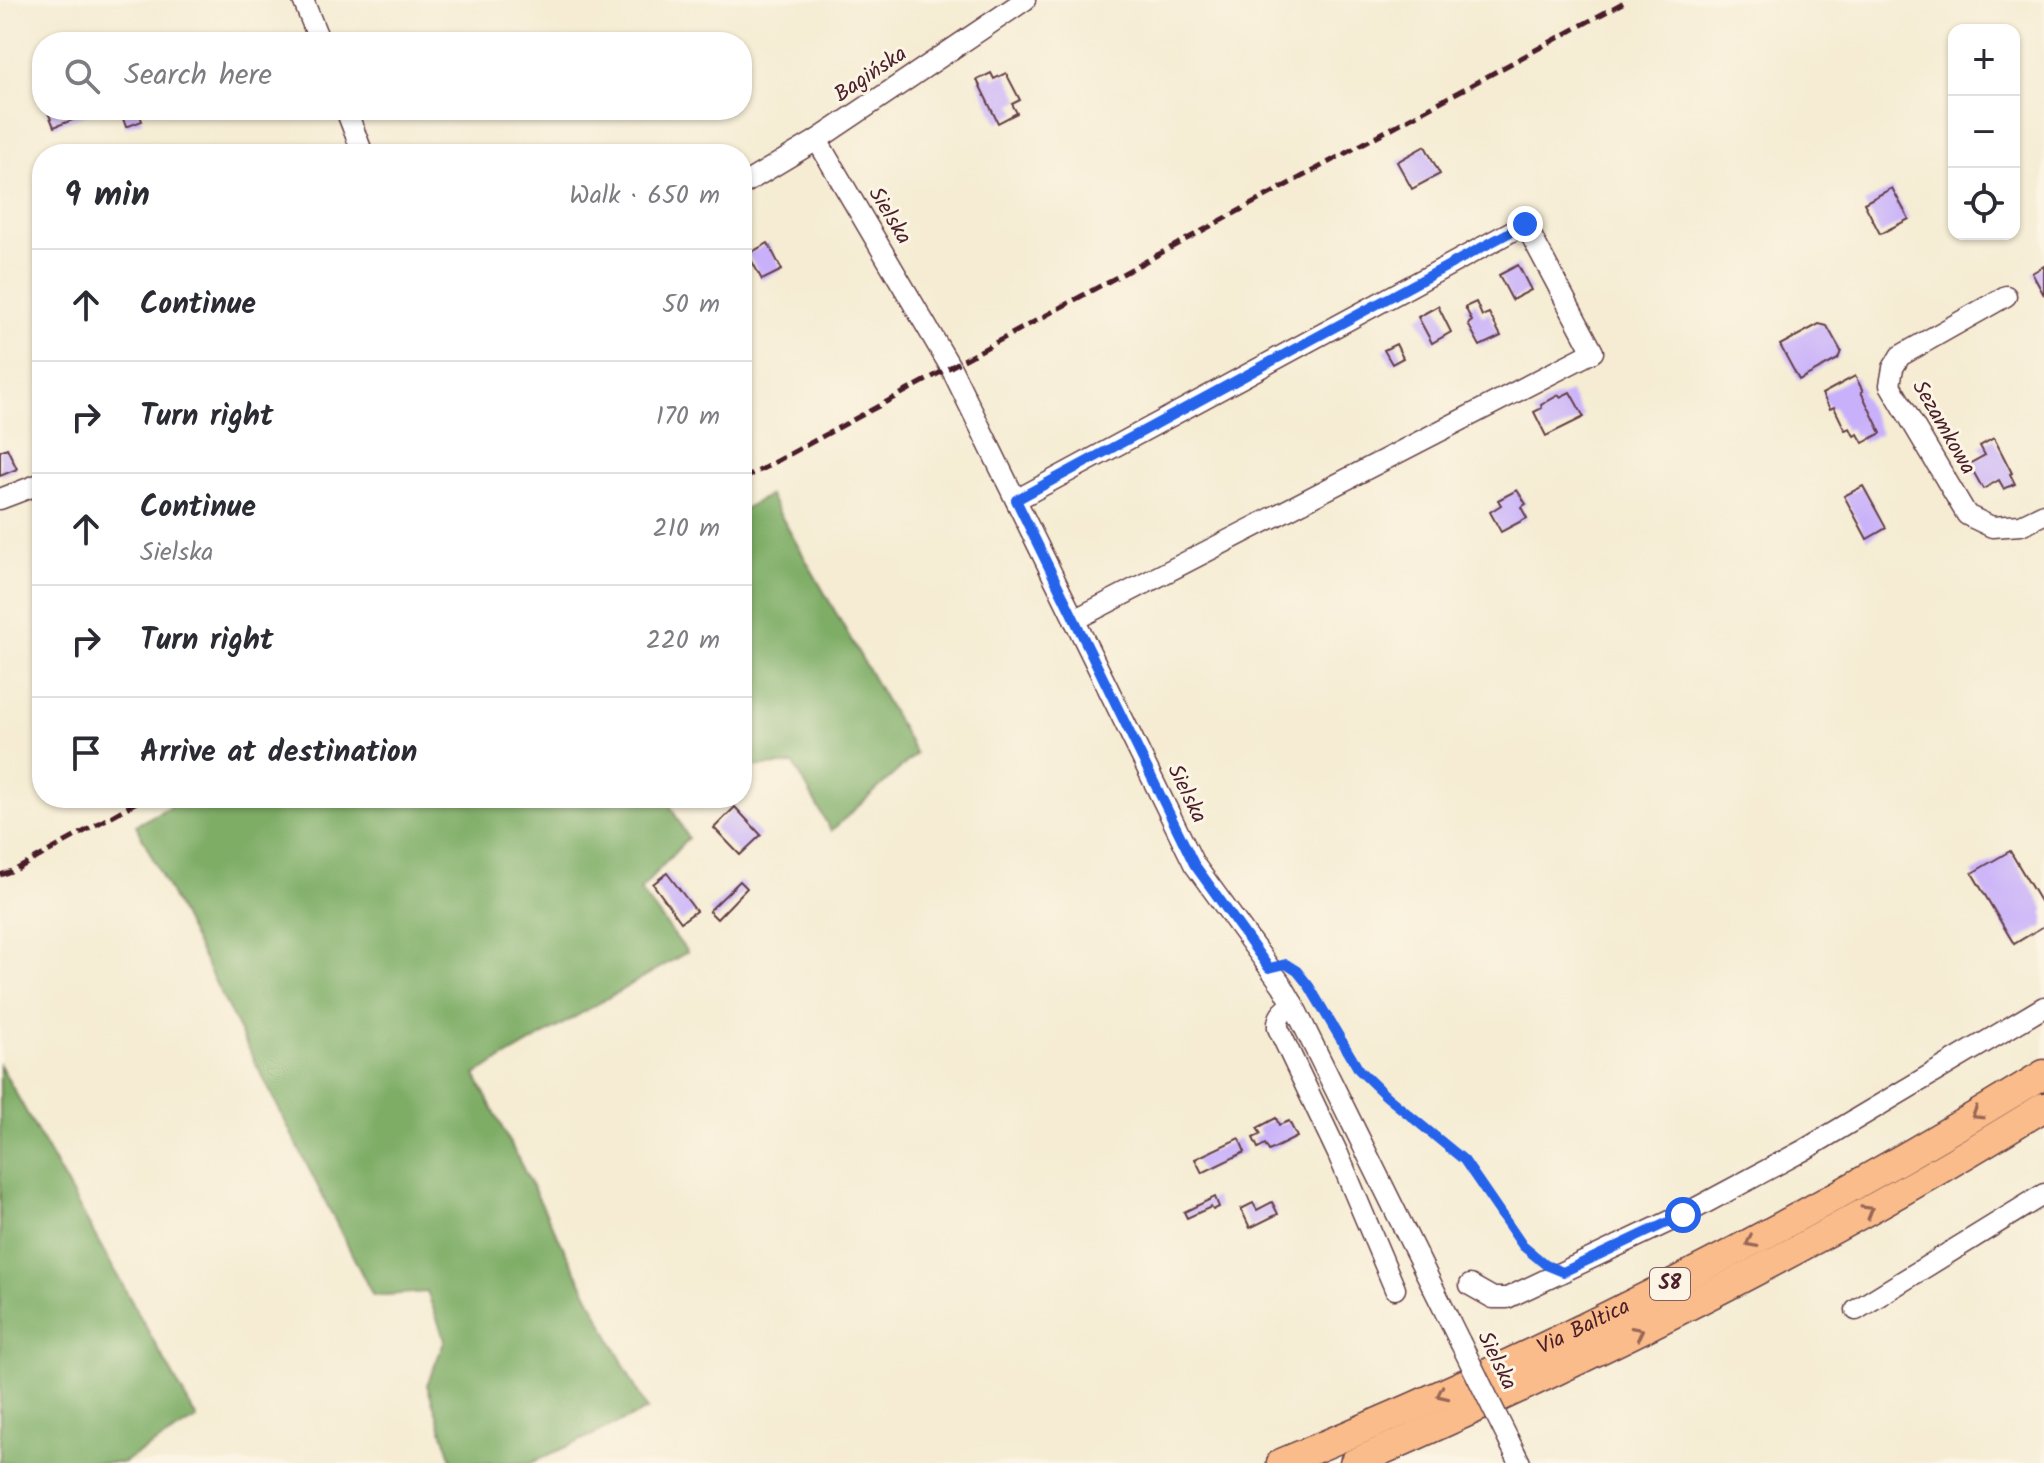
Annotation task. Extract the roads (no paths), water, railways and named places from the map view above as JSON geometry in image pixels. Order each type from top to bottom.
[{"type":"highway","name":"Via Baltica","points":[[1281,1463],[1562,1338],[1679,1279],[1838,1195],[2044,1074]]},
{"type":"highway","name":"Via Baltica","points":[[1354,1463],[1568,1367],[1721,1290],[1853,1219],[2044,1107]]},
{"type":"street","points":[[303,0],[316,32]]},
{"type":"street","name":"Bagińska","points":[[752,179],[817,140],[1025,0]]},
{"type":"street","points":[[350,120],[359,144]]},
{"type":"street","name":"Sielska","points":[[817,140],[951,368],[1194,864],[1293,1004],[1520,1463]]},
{"type":"street","points":[[1016,500],[1525,224],[1593,352],[1074,620]]},
{"type":"street","name":"Sezamkowa","points":[[2006,296],[1900,356],[1893,368],[1890,385],[1967,515],[1992,527],[2021,525],[2044,514]]},
{"type":"street","points":[[0,499],[32,487]]},
{"type":"street","points":[[1293,1004],[1281,1013],[1278,1028],[1338,1154],[1395,1289]]},
{"type":"street","points":[[1470,1285],[1493,1298],[1507,1298],[1683,1215],[1804,1150],[2044,1007]]},
{"type":"street","points":[[1856,1310],[2044,1194]]},
{"type":"railway","points":[[752,475],[1628,0]]},
{"type":"railway","points":[[0,875],[17,869],[126,808]]}]
